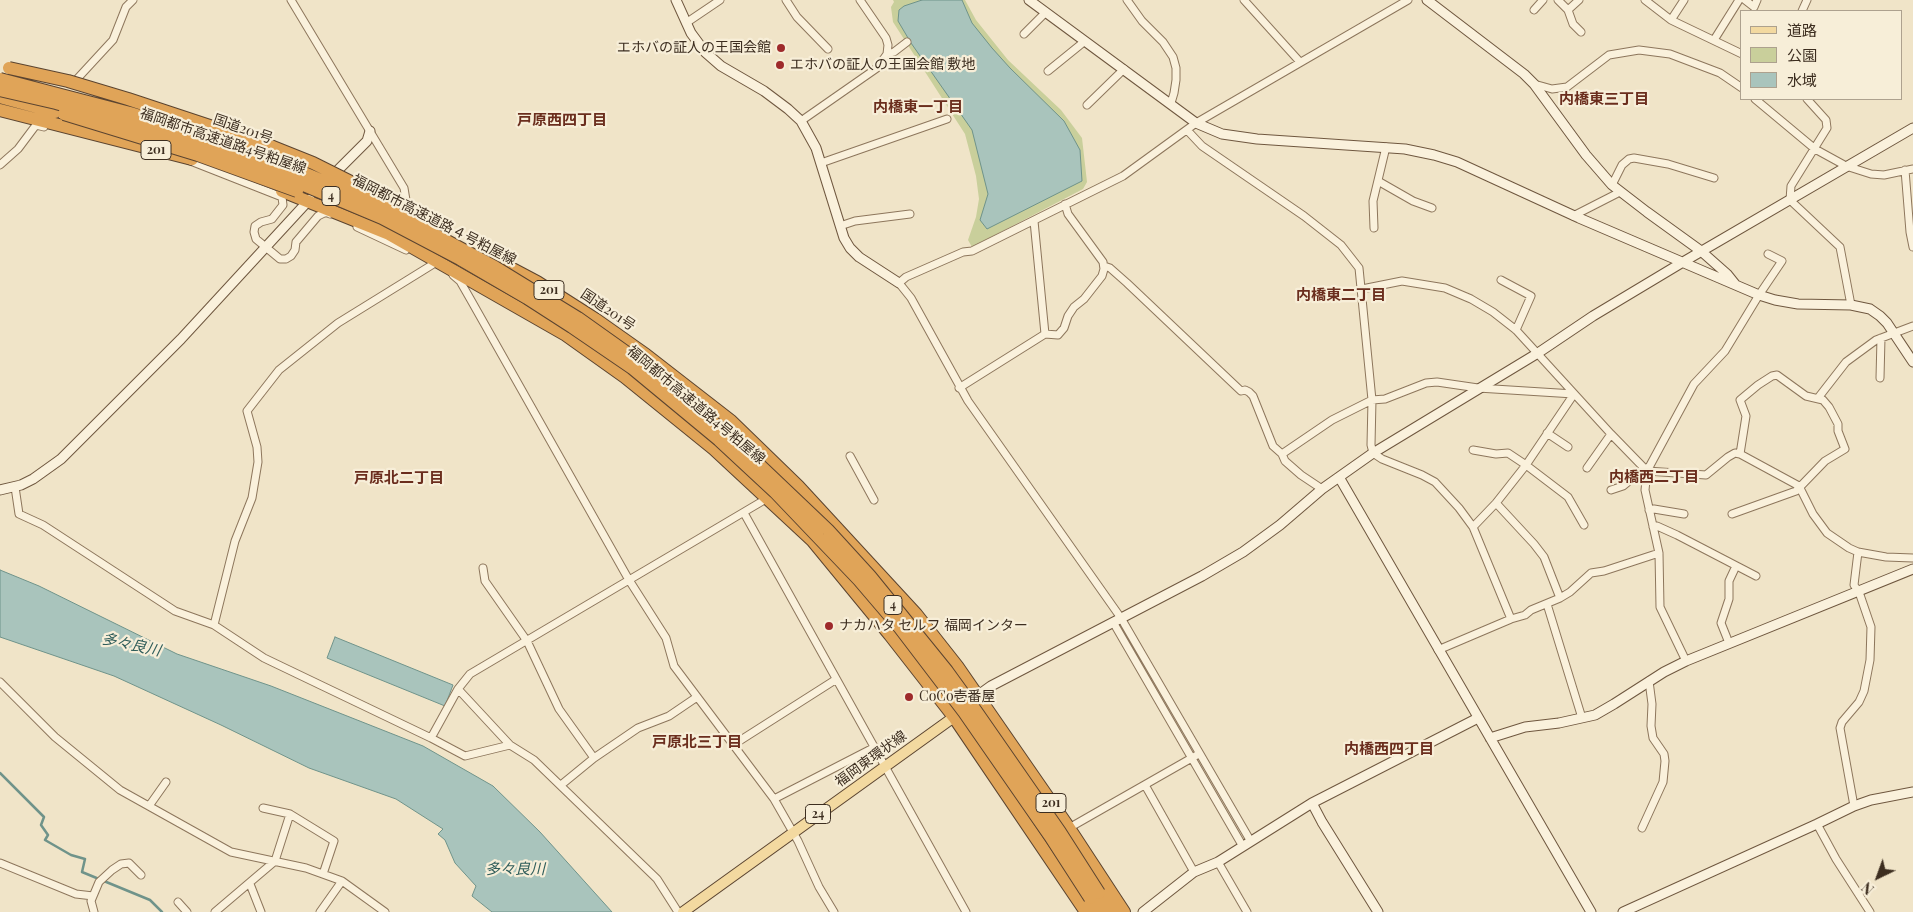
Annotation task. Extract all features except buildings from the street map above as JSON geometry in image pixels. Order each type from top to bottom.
[{"type":"highway","name":"国道201号","points":[[3,70],[144,110],[284,159],[408,215],[537,282],[595,319],[672,374],[731,421],[798,486],[916,614],[977,694]]},
{"type":"highway","points":[[3,70],[68,82],[128,99],[273,147],[313,163],[402,208],[456,245]]},
{"type":"highway","name":"福岡都市高速道路４号粕屋線","points":[[0,79],[130,113],[278,162],[395,213],[456,245],[530,288],[638,360]]},
{"type":"highway","name":"福岡都市高速道路4号粕屋線","points":[[0,90],[56,103],[173,137],[256,165],[366,211],[460,259],[527,298],[572,326],[632,368],[719,440],[775,492],[859,580],[937,675],[1094,895],[1112,912]]},
{"type":"highway","points":[[0,97],[55,112],[232,167],[325,201],[412,237],[414,235]]},
{"type":"highway","name":"201","points":[[0,110],[197,160],[308,201],[389,234],[566,335],[653,399],[714,449],[812,540],[954,717],[1086,912]]},
{"type":"highway","name":"福岡都市高速道路4号粕屋線","points":[[638,360],[732,438],[828,530],[870,576],[947,671],[1060,832],[1094,895],[1099,912]]},
{"type":"highway","name":"201","points":[[977,694],[1124,912]]},
{"type":"main road","name":"福岡東環状線","points":[[683,912],[954,717]]},
{"type":"street","points":[[77,79],[113,40],[126,7],[133,0]]},
{"type":"street","points":[[291,0],[404,188],[406,206]]},
{"type":"street","points":[[676,0],[691,33],[705,52],[721,66],[780,103],[802,121],[810,134],[821,163],[847,243],[859,257],[899,283],[911,298],[959,388],[1117,620],[1246,843]]},
{"type":"street","points":[[686,23],[720,0]]},
{"type":"street","points":[[786,0],[797,17],[828,49]]},
{"type":"street","points":[[802,121],[877,68],[887,54],[886,38],[860,0]]},
{"type":"street","points":[[1029,0],[1196,123],[1222,134],[1241,138],[1405,148],[1457,162],[1573,216],[1758,295],[1798,304],[1851,305],[1870,309],[1880,316],[1913,362]]},
{"type":"street","points":[[1127,0],[1142,21],[1163,42],[1173,57],[1176,68],[1176,80],[1171,103]]},
{"type":"street","points":[[1244,0],[1300,62]]},
{"type":"street","points":[[899,283],[906,277],[963,252],[972,251],[1124,176],[1196,123],[1408,0]]},
{"type":"street","points":[[1427,0],[1509,62],[1534,84],[1586,154],[1612,185],[1701,251],[1727,274],[1736,285]]},
{"type":"street","points":[[1534,10],[1543,0]]},
{"type":"street","points":[[1558,0],[1568,10],[1572,24],[1581,32]]},
{"type":"street","points":[[1568,10],[1579,0]]},
{"type":"street","points":[[1645,0],[1672,20],[1740,53]]},
{"type":"street","points":[[1672,20],[1684,0]]},
{"type":"street","points":[[1714,40],[1739,0]]},
{"type":"street","points":[[1745,0],[1754,7],[1757,0]]},
{"type":"street","points":[[1024,34],[1046,12]]},
{"type":"street","points":[[1048,71],[1085,41]]},
{"type":"street","points":[[887,54],[894,52],[907,42]]},
{"type":"street","points":[[1534,84],[1552,89],[1567,87],[1609,55],[1639,50],[1670,54],[1720,73],[1740,87]]},
{"type":"street","points":[[1087,105],[1124,69]]},
{"type":"street","points":[[1756,100],[1815,149],[1846,166],[1871,174],[1909,170],[1910,232],[1913,247]]},
{"type":"street","points":[[1790,200],[1791,186],[1827,128],[1826,120],[1807,100]]},
{"type":"street","points":[[821,163],[947,119]]},
{"type":"street","points":[[0,165],[18,149],[36,126],[187,160],[282,197],[283,205],[272,219],[255,226],[254,232],[256,238],[265,248],[280,259],[286,259],[291,256],[295,250],[296,242],[318,216],[326,212],[435,263],[460,281],[629,580],[666,638],[674,666],[774,799],[793,832],[819,887],[834,912]]},
{"type":"street","points":[[954,717],[977,694],[1202,576],[1243,552],[1322,489],[1373,453],[1701,251],[1913,128]]},
{"type":"street","points":[[1187,130],[1202,146],[1304,216],[1341,245],[1359,268],[1372,400],[1371,445],[1373,453],[1382,459],[1435,482],[1473,526],[1511,619]]},
{"type":"street","points":[[0,490],[15,486],[42,474],[62,459],[181,339],[308,201],[363,146],[370,137],[370,131]]},
{"type":"street","points":[[1374,228],[1373,201],[1386,147]]},
{"type":"street","points":[[1612,185],[1622,165],[1629,159],[1634,158],[1668,164],[1714,178]]},
{"type":"street","points":[[1378,182],[1412,201],[1432,208]]},
{"type":"street","points":[[1573,216],[1620,192]]},
{"type":"street","points":[[1790,200],[1840,247],[1851,305]]},
{"type":"street","points":[[959,388],[1045,334],[1058,335],[1064,328],[1068,316],[1074,307],[1084,299],[1102,276],[1103,262],[1068,214],[1065,204]]},
{"type":"street","points":[[840,226],[855,221],[910,214]]},
{"type":"street","points":[[1034,221],[1045,334]]},
{"type":"street","points":[[1686,661],[1660,607],[1659,553],[1645,490],[1646,470],[1694,384],[1725,351],[1758,295],[1782,261],[1768,254]]},
{"type":"street","points":[[214,625],[236,541],[252,498],[257,471],[257,447],[247,411],[278,370],[338,323],[435,263]]},
{"type":"street","points":[[1104,266],[1110,268],[1241,391],[1245,390],[1253,396],[1274,446],[1300,475],[1322,489]]},
{"type":"street","points":[[1501,280],[1531,296],[1516,330]]},
{"type":"street","points":[[1362,289],[1402,281],[1445,288],[1471,299],[1486,308],[1516,330],[1646,470]]},
{"type":"street","points":[[1818,398],[1846,362],[1881,338],[1913,326]]},
{"type":"street","points":[[1880,378],[1881,338]]},
{"type":"street","points":[[1732,514],[1796,491],[1825,461],[1845,449],[1838,431],[1838,424],[1823,400],[1806,396],[1778,375],[1772,376],[1758,384],[1740,400],[1746,416],[1740,454]]},
{"type":"street","points":[[1282,454],[1332,420],[1372,400],[1384,399],[1426,383],[1450,383],[1478,388],[1574,394]]},
{"type":"street","points":[[1473,526],[1496,503],[1526,464],[1574,394]]},
{"type":"street","points":[[1547,434],[1568,447]]},
{"type":"street","points":[[1588,468],[1611,434]]},
{"type":"street","points":[[1473,450],[1496,454],[1508,453],[1526,464],[1568,497],[1584,525]]},
{"type":"street","points":[[1611,490],[1646,470],[1706,476],[1728,457],[1735,453],[1740,454],[1799,486],[1812,514],[1827,532],[1849,548],[1858,552],[1913,558]]},
{"type":"street","points":[[850,456],[874,500]]},
{"type":"street","points":[[1339,477],[1591,912]]},
{"type":"street","points":[[15,486],[19,514],[43,525],[175,611],[214,625],[264,658],[465,756],[510,746]]},
{"type":"street","points":[[431,738],[458,689],[470,674],[766,499]]},
{"type":"street","points":[[1496,503],[1544,557],[1560,598]]},
{"type":"street","points":[[1649,510],[1654,509],[1684,514]]},
{"type":"street","points":[[744,513],[835,680],[875,747],[966,912]]},
{"type":"street","points":[[1653,527],[1657,526],[1677,535],[1756,576]]},
{"type":"street","points":[[1854,806],[1840,728],[1842,722],[1859,702],[1864,691],[1870,660],[1871,626],[1854,585],[1858,552]]},
{"type":"street","points":[[1438,650],[1511,619],[1525,615],[1531,610],[1560,598],[1570,592],[1591,573],[1604,571],[1659,553]]},
{"type":"street","points":[[1729,643],[1721,623],[1729,599],[1729,581],[1736,566]]},
{"type":"street","points":[[483,568],[485,581],[527,641],[559,709],[594,758]]},
{"type":"street","points":[[1490,738],[1525,726],[1559,723],[1595,715],[1664,672],[1686,661],[1913,569]]},
{"type":"street","points":[[1547,604],[1582,718]]},
{"type":"street","points":[[733,745],[835,680]]},
{"type":"street","points":[[1642,828],[1663,782],[1665,761],[1664,754],[1653,738],[1649,681]]},
{"type":"street","points":[[1,685],[55,737],[120,790],[231,852],[306,868],[342,881],[384,912]]},
{"type":"street","points":[[458,689],[510,746],[534,760],[657,879],[678,912]]},
{"type":"street","points":[[561,785],[594,758],[638,728],[669,716],[697,697]]},
{"type":"street","points":[[1143,912],[1194,872],[1218,862],[1312,802],[1478,718]]},
{"type":"street","points":[[774,799],[875,747]]},
{"type":"street","points":[[1069,828],[1196,756]]},
{"type":"street","points":[[149,806],[166,782]]},
{"type":"street","points":[[1145,785],[1194,872]]},
{"type":"street","points":[[1623,912],[1854,806],[1871,800],[1913,792]]},
{"type":"street","points":[[1312,802],[1322,822],[1378,912]]},
{"type":"street","points":[[263,808],[290,814],[334,841],[323,874]]},
{"type":"street","points":[[215,912],[275,862],[290,814]]},
{"type":"street","points":[[1818,824],[1836,860],[1870,912]]},
{"type":"street","points":[[1218,862],[1247,912]]},
{"type":"street","points":[[0,863],[76,894],[93,896]]},
{"type":"street","points":[[94,912],[91,901],[93,896],[100,882],[112,870],[122,864],[129,863],[141,876]]},
{"type":"street","points":[[320,912],[342,881]]},
{"type":"street","points":[[250,884],[261,912]]},
{"type":"street","points":[[178,902],[186,912]]},
{"type":"green space","points":[[893,0],[965,0],[976,20],[1008,60],[1061,110],[1082,138],[1087,182],[1083,189],[972,247],[968,240],[976,217],[979,199],[976,176],[965,134],[893,22],[891,7],[894,2]]},
{"type":"water","points":[[922,0],[962,0],[972,23],[992,48],[1064,121],[1080,150],[1082,181],[987,229],[980,220],[988,194],[972,130],[911,43],[898,21],[899,10],[904,6]]},
{"type":"water","name":"多々良川","points":[[0,570],[39,586],[177,654],[271,686],[423,746],[493,786],[540,832],[612,912],[492,912],[472,896],[476,886],[455,863],[445,840],[438,834],[443,829],[396,799],[309,768],[114,676],[0,637]]},
{"type":"water","points":[[335,637],[453,685],[445,706],[327,658]]},
{"type":"waterway","points":[[0,773],[44,817],[41,825],[48,835],[45,840],[71,855],[85,859],[82,872],[150,900],[162,912]]},
{"type":"place","name":"エホバの証人の王国会館","points":[[781,48]]},
{"type":"place","name":"エホバの証人の王国会館 敷地","points":[[780,65]]},
{"type":"place","name":"ナカハタ セルフ 福岡インター","points":[[829,626]]},
{"type":"place","name":"CoCo壱番屋","points":[[909,697]]},
{"type":"district","name":"内橋東三丁目","points":[[1604,99]]},
{"type":"district","name":"内橋東一丁目","points":[[918,107]]},
{"type":"district","name":"戸原西四丁目","points":[[562,120]]},
{"type":"district","name":"内橋東二丁目","points":[[1341,295]]},
{"type":"district","name":"内橋西二丁目","points":[[1654,477]]},
{"type":"district","name":"戸原北二丁目","points":[[399,478]]},
{"type":"district","name":"戸原北三丁目","points":[[697,742]]},
{"type":"district","name":"内橋西四丁目","points":[[1389,749]]}]
